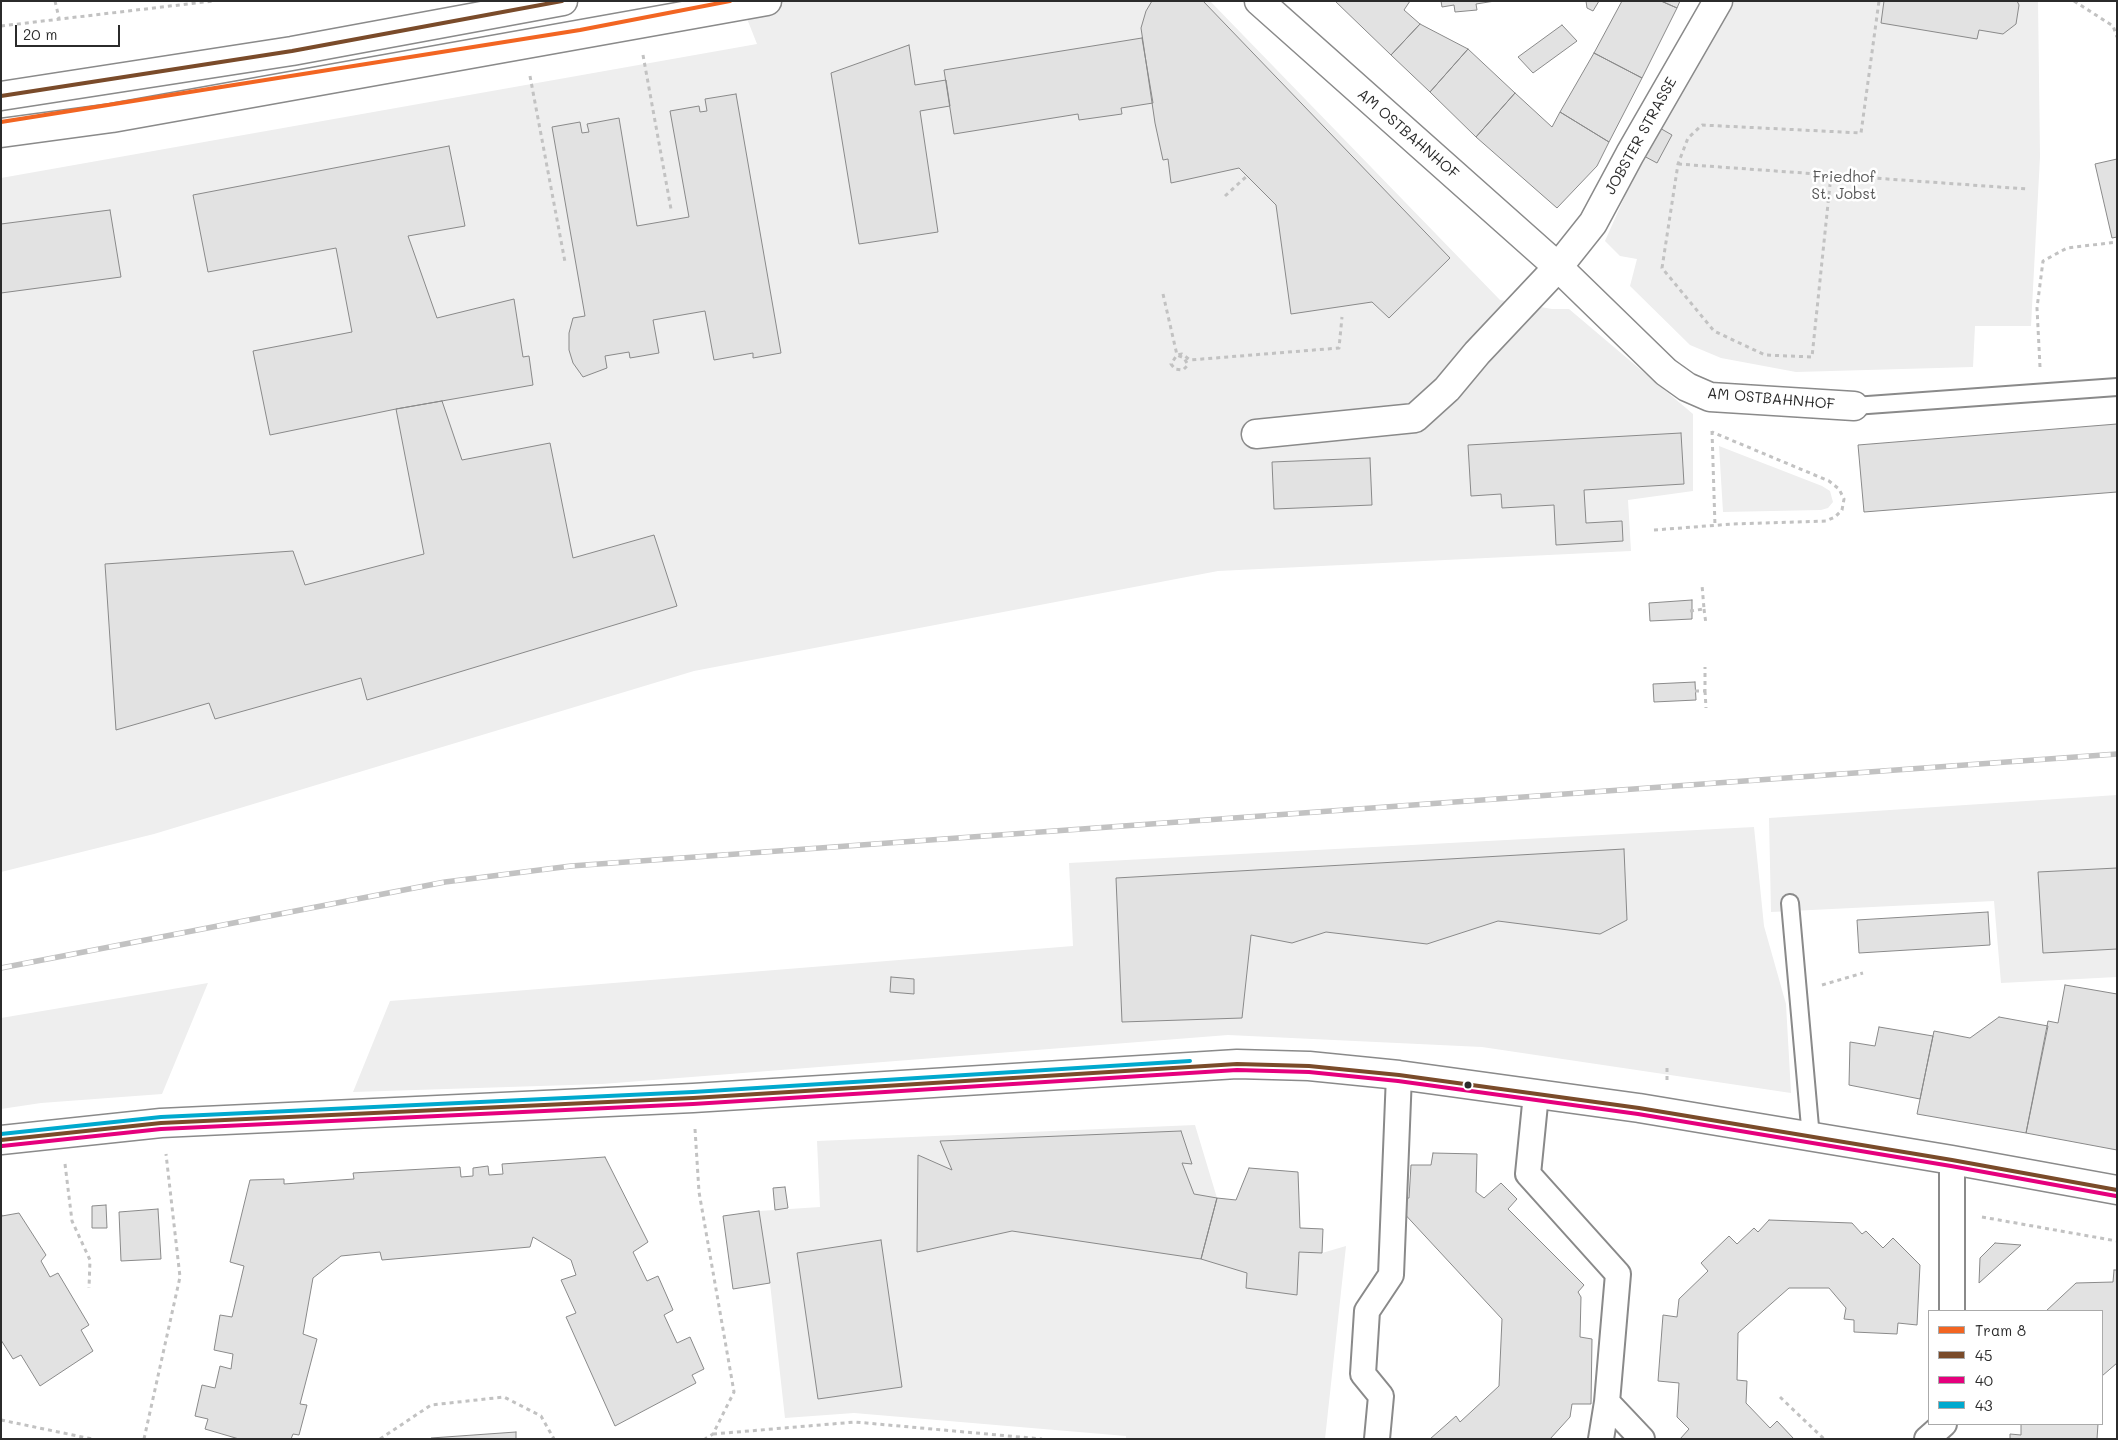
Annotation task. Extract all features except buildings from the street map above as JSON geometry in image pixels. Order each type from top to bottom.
[{"type":"street","points":[[1,96],[292,51],[563,1]]},
{"type":"street","points":[[1,132],[112,118],[524,46],[766,1]]},
{"type":"street","name":"AM OSTBAHNHOF","points":[[1259,1],[1558,267],[1666,372],[1687,387],[1710,397],[1854,406]]},
{"type":"street","name":"JOBSTER STRASSE","points":[[1558,267],[1593,223],[1630,154],[1718,1]]},
{"type":"street","points":[[1256,434],[1415,418],[1447,389],[1558,267]]},
{"type":"street","points":[[1,1140],[161,1123],[693,1098],[1236,1064],[1309,1066],[1399,1075],[1648,1110],[1952,1160],[2117,1190]]},
{"type":"street","points":[[1376,1439],[1381,1396],[1363,1374],[1367,1311],[1391,1275],[1399,1075]]},
{"type":"street","points":[[1536,1094],[1528,1174],[1618,1274],[1607,1402],[1600,1439]]},
{"type":"street","points":[[1952,1160],[1952,1310]]},
{"type":"street","points":[[1607,1402],[1642,1439]]},
{"type":"street","points":[[1927,1439],[1943,1425]]},
{"type":"street","points":[[1952,1425],[1953,1439]]},
{"type":"lane","points":[[1854,406],[2117,387]]},
{"type":"lane","points":[[1790,903],[1811,1138]]},
{"type":"path","points":[[55,1],[59,18]]},
{"type":"path","points":[[1,26],[213,1]]},
{"type":"path","points":[[1831,175],[1812,357],[1765,355],[1714,331],[1662,268],[1678,164],[1688,138],[1702,125],[1861,132],[1879,1]]},
{"type":"path","points":[[2074,1],[2113,26],[2117,37]]},
{"type":"path","points":[[638,24],[671,209]]},
{"type":"path","points":[[524,46],[565,262]]},
{"type":"path","points":[[1678,164],[2028,189]]},
{"type":"path","points":[[1225,196],[1248,175]]},
{"type":"path","points":[[2042,391],[2037,308],[2043,261],[2067,248],[2117,242]]},
{"type":"path","points":[[1163,294],[1175,347],[1177,356],[1184,358],[1188,365],[1183,370],[1175,369],[1171,364],[1177,355],[1182,354],[1190,360],[1339,348],[1342,317]]},
{"type":"path","points":[[1654,530],[1826,520],[1835,517],[1842,510],[1844,499],[1839,489],[1829,481],[1712,432],[1715,526]]},
{"type":"path","points":[[1702,585],[1706,624]]},
{"type":"path","points":[[1690,611],[1704,609]]},
{"type":"path","points":[[1705,667],[1706,708]]},
{"type":"path","points":[[1694,691],[1705,690]]},
{"type":"path","points":[[1798,992],[1863,973]]},
{"type":"path","points":[[1667,1068],[1667,1075]]},
{"type":"path","points":[[693,1098],[699,1192],[734,1392],[712,1434],[705,1439]]},
{"type":"path","points":[[144,1439],[180,1277],[171,1186],[161,1123]]},
{"type":"path","points":[[61,1134],[72,1221],[90,1260],[90,1288]]},
{"type":"path","points":[[1952,1212],[2117,1241]]},
{"type":"path","points":[[383,1438],[431,1405],[504,1397],[541,1416],[554,1439]]},
{"type":"path","points":[[1780,1397],[1824,1439]]},
{"type":"path","points":[[1,1420],[92,1439]]},
{"type":"path","points":[[712,1434],[855,1422],[1042,1439]]},
{"type":"shaded area","points":[[740,1],[1210,1],[1500,300],[1552,309],[1569,309],[1693,414],[1693,491],[1628,500],[1631,551],[1218,571],[694,671],[154,834],[1,872],[1,178],[757,44]]},
{"type":"shaded area","name":"Friedhof St. Jobst","points":[[1728,1],[2038,1],[2040,157],[2031,326],[1975,326],[1973,367],[1796,372],[1721,358],[1690,345],[1630,286],[1637,259],[1620,256],[1605,241],[1643,155]]},
{"type":"shaded area","points":[[1719,446],[1822,486],[1830,491],[1833,502],[1828,508],[1821,510],[1723,512]]},
{"type":"shaded area","points":[[2117,795],[2117,977],[2001,983],[1994,901],[1771,912],[1769,818]]},
{"type":"shaded area","points":[[1754,827],[1764,926],[1786,1004],[1791,1093],[1482,1047],[1228,1035],[602,1084],[353,1092],[390,1001],[1073,946],[1069,863]]},
{"type":"shaded area","points":[[208,983],[162,1094],[41,1103],[1,1109],[1,1018]]},
{"type":"shaded area","points":[[1195,1125],[1217,1198],[1236,1200],[1249,1168],[1298,1172],[1300,1227],[1323,1229],[1322,1253],[1346,1246],[1325,1439],[1126,1439],[1126,1436],[854,1413],[785,1418],[770,1283],[759,1211],[820,1207],[817,1141]]},
{"type":"railway","points":[[1,968],[445,882],[571,866],[2117,754]]},
{"type":"tram line","name":"8","points":[[1,122],[580,30],[730,1]]},
{"type":"transit line","name":"45","points":[[1,96],[292,51],[562,1]]},
{"type":"transit line","name":"43","points":[[1,1134],[161,1117],[693,1092],[1190,1061]]},
{"type":"transit line","name":"45","points":[[1,1140],[161,1123],[693,1098],[1237,1064],[1309,1066],[1399,1075],[1639,1108],[1952,1160],[2117,1190]]},
{"type":"transit line","name":"40","points":[[2,1146],[161,1129],[693,1104],[1237,1070],[1309,1072],[1398,1081],[1638,1114],[1951,1166],[2116,1196]]}]
